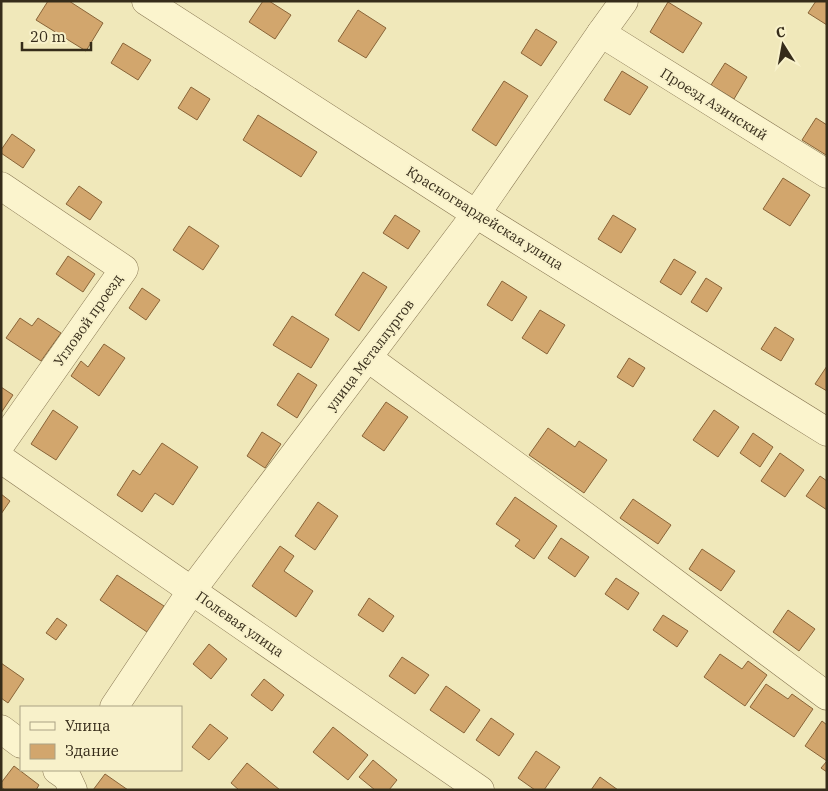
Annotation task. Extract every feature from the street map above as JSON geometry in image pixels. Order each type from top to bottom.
[{"type":"street","name":"Красногвардейская улица","points":[[146,1],[476,214],[827,432]]},
{"type":"street","name":"улица Металлургов","points":[[115,706],[192,590],[476,214],[624,1]]},
{"type":"street","name":"Проезд Азинский","points":[[601,33],[827,174]]},
{"type":"street","name":"Угловой проезд","points":[[1,186],[124,268],[1,444]]},
{"type":"street","points":[[368,358],[596,524],[827,696]]},
{"type":"street","name":"Полевая улица","points":[[1,459],[480,790]]},
{"type":"street","points":[[1,729],[20,743]]},
{"type":"building","points":[[48,1],[69,1],[103,23],[86,51],[36,20]]},
{"type":"building","points":[[263,1],[269,1],[291,15],[275,39],[249,22]]},
{"type":"building","points":[[816,1],[827,1],[827,25],[808,13]]},
{"type":"building","points":[[668,2],[702,23],[683,53],[650,32]]},
{"type":"building","points":[[358,10],[386,28],[366,58],[338,41]]},
{"type":"building","points":[[536,29],[557,42],[541,66],[521,53]]},
{"type":"building","points":[[123,43],[151,60],[138,80],[111,63]]},
{"type":"building","points":[[725,63],[747,77],[734,99],[711,85]]},
{"type":"building","points":[[622,71],[648,87],[630,115],[604,100]]},
{"type":"building","points":[[504,81],[528,96],[496,146],[472,130]]},
{"type":"building","points":[[191,87],[210,99],[197,120],[178,108]]},
{"type":"building","points":[[258,115],[317,152],[301,177],[243,140]]},
{"type":"building","points":[[816,118],[827,125],[826,155],[802,140]]},
{"type":"building","points":[[12,134],[35,150],[23,168],[1,153],[1,150]]},
{"type":"building","points":[[783,178],[810,195],[790,226],[763,209]]},
{"type":"building","points":[[79,186],[102,202],[90,220],[66,204]]},
{"type":"building","points":[[395,215],[420,231],[408,249],[383,233]]},
{"type":"building","points":[[613,215],[636,229],[621,253],[598,239]]},
{"type":"building","points":[[189,226],[219,246],[203,270],[173,250]]},
{"type":"building","points":[[68,256],[95,274],[83,292],[56,274]]},
{"type":"building","points":[[674,259],[696,272],[681,295],[660,282]]},
{"type":"building","points":[[363,272],[387,287],[359,331],[335,315]]},
{"type":"building","points":[[706,278],[722,288],[707,312],[691,302]]},
{"type":"building","points":[[502,281],[527,297],[512,321],[487,305]]},
{"type":"building","points":[[142,288],[160,300],[146,320],[129,308]]},
{"type":"building","points":[[540,310],[565,325],[547,354],[522,338]]},
{"type":"building","points":[[292,316],[329,339],[311,368],[273,345]]},
{"type":"building","points":[[20,318],[32,326],[38,318],[61,333],[41,361],[6,338]]},
{"type":"building","points":[[775,327],[794,339],[781,361],[761,349]]},
{"type":"building","points":[[104,344],[125,358],[99,396],[71,376],[81,361],[88,367]]},
{"type":"building","points":[[629,358],[645,368],[633,387],[617,377]]},
{"type":"building","points":[[827,366],[827,391],[815,384]]},
{"type":"building","points":[[298,373],[317,385],[297,418],[277,405]]},
{"type":"building","points":[[1,387],[13,395],[1,413]]},
{"type":"building","points":[[386,402],[408,417],[384,451],[362,436]]},
{"type":"building","points":[[53,410],[78,427],[56,460],[31,444]]},
{"type":"building","points":[[714,410],[739,427],[718,457],[693,440]]},
{"type":"building","points":[[548,428],[575,447],[579,441],[607,460],[584,493],[529,455]]},
{"type":"building","points":[[262,432],[281,444],[265,468],[247,456]]},
{"type":"building","points":[[753,433],[773,447],[760,467],[740,453]]},
{"type":"building","points":[[162,443],[198,467],[173,505],[155,493],[142,512],[117,495],[133,470],[140,475]]},
{"type":"building","points":[[780,453],[804,470],[785,497],[761,481]]},
{"type":"building","points":[[820,476],[827,481],[827,510],[806,496]]},
{"type":"building","points":[[1,494],[10,501],[1,514]]},
{"type":"building","points":[[515,497],[557,526],[534,559],[515,546],[520,540],[496,524]]},
{"type":"building","points":[[633,499],[671,525],[658,544],[620,518]]},
{"type":"building","points":[[318,502],[338,516],[315,550],[295,536]]},
{"type":"building","points":[[561,538],[589,557],[575,577],[548,558]]},
{"type":"building","points":[[280,546],[294,556],[284,571],[313,591],[296,617],[252,586]]},
{"type":"building","points":[[702,549],[735,571],[721,591],[689,569]]},
{"type":"building","points":[[117,575],[164,606],[147,632],[100,600]]},
{"type":"building","points":[[616,578],[639,593],[628,610],[605,594]]},
{"type":"building","points":[[369,598],[394,616],[383,632],[358,615]]},
{"type":"building","points":[[788,610],[815,629],[799,651],[773,632]]},
{"type":"building","points":[[663,615],[688,631],[677,647],[653,630]]},
{"type":"building","points":[[57,618],[67,625],[56,640],[46,633]]},
{"type":"building","points":[[209,644],[227,659],[211,679],[193,664]]},
{"type":"building","points":[[720,654],[742,669],[748,661],[767,675],[745,706],[704,677]]},
{"type":"building","points":[[402,657],[429,675],[415,694],[389,676]]},
{"type":"building","points":[[1,663],[24,679],[8,703],[1,698]]},
{"type":"building","points":[[264,679],[284,695],[272,711],[251,695]]},
{"type":"building","points":[[766,684],[788,699],[792,694],[813,709],[794,737],[750,707]]},
{"type":"building","points":[[446,686],[480,710],[464,733],[430,710]]},
{"type":"building","points":[[491,718],[514,734],[499,756],[476,740]]},
{"type":"building","points":[[822,721],[827,725],[827,761],[805,746]]},
{"type":"building","points":[[210,724],[228,738],[209,760],[192,747]]},
{"type":"building","points":[[333,727],[368,755],[348,780],[313,752]]},
{"type":"building","points":[[536,751],[560,767],[544,790],[535,790],[518,778]]},
{"type":"building","points":[[373,760],[397,780],[389,790],[375,790],[359,777]]},
{"type":"building","points":[[827,761],[827,772],[821,768]]},
{"type":"building","points":[[247,763],[280,790],[239,790],[231,783]]},
{"type":"building","points":[[14,766],[39,785],[36,790],[5,790],[1,787],[1,783]]},
{"type":"building","points":[[105,774],[128,790],[93,790]]},
{"type":"building","points":[[600,777],[618,790],[591,790]]}]
